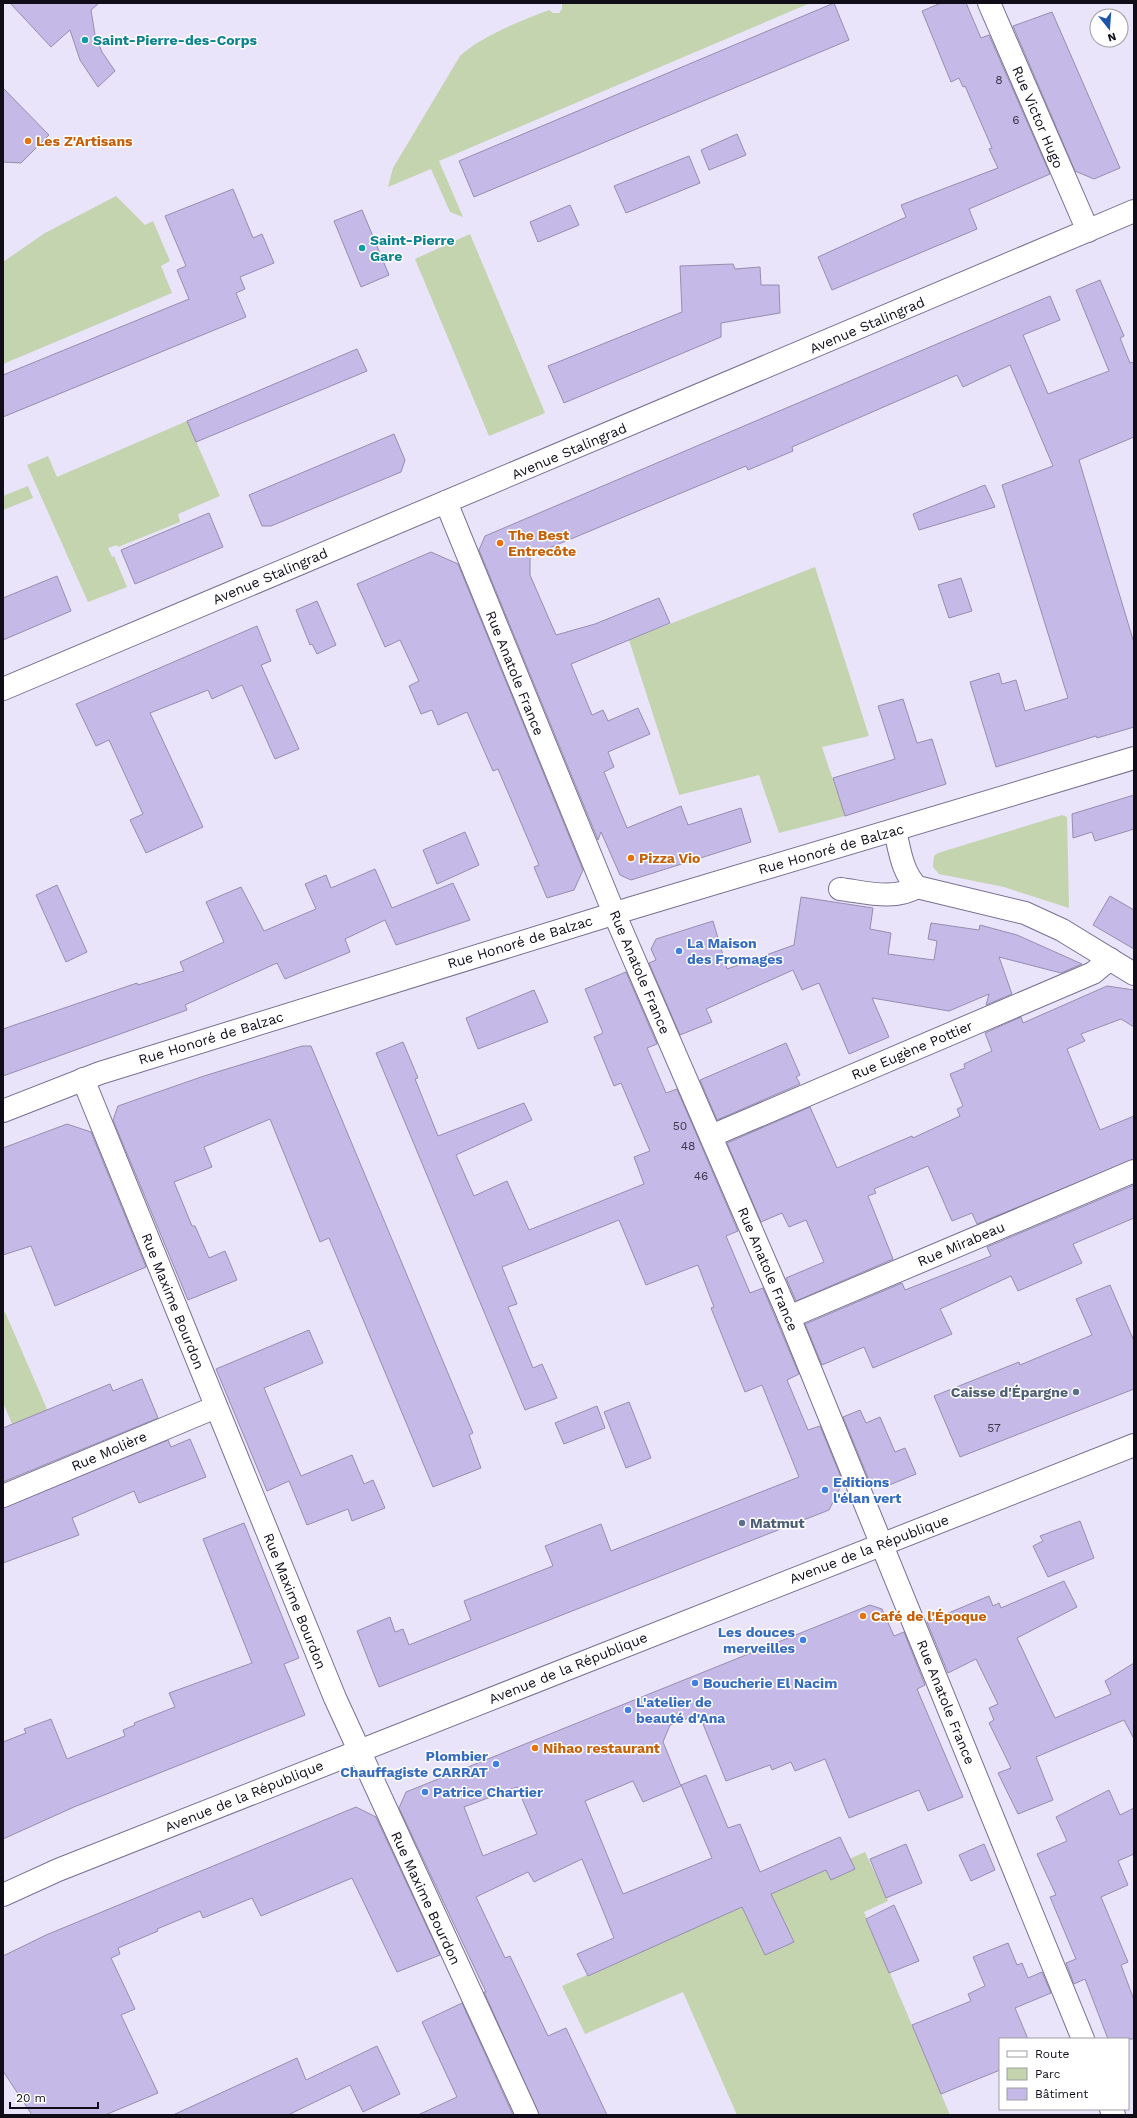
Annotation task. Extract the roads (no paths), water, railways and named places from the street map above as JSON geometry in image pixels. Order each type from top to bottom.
[{"type":"street","name":"Rue Victor Hugo","points":[[989,3],[1088,231]]},
{"type":"street","name":"Avenue Stalingrad","points":[[3,689],[1134,211]]},
{"type":"street","name":"Rue Anatole France","points":[[446,502],[614,913],[789,1317],[1083,2038]]},
{"type":"street","name":"Rue Honoré de Balzac","points":[[3,1111],[83,1079],[614,913],[894,831],[1134,758]]},
{"type":"street","points":[[894,831],[904,868],[909,879],[917,887],[1025,913],[1062,930],[1134,974]]},
{"type":"street","points":[[840,888],[893,896],[909,892],[917,887]]},
{"type":"street","name":"Rue Eugène Pottier","points":[[711,1136],[1093,973],[1110,959]]},
{"type":"street","name":"Rue Maxime Bourdon","points":[[83,1079],[358,1751],[527,2115]]},
{"type":"street","name":"Rue Mirabeau","points":[[789,1317],[1134,1171]]},
{"type":"street","name":"Rue Molière","points":[[3,1496],[216,1407]]},
{"type":"street","name":"Avenue de la République","points":[[3,1895],[58,1870],[814,1570],[881,1546],[1134,1445]]},
{"type":"place","name":"Saint-Pierre-des-Corps","points":[[85,40]]},
{"type":"place","name":"Les Z'Artisans","points":[[28,141]]},
{"type":"place","name":"Saint-Pierre Gare","points":[[362,248]]},
{"type":"place","name":"The Best Entrecôte","points":[[500,543]]},
{"type":"place","name":"Pizza Vio","points":[[631,858]]},
{"type":"place","name":"La Maison des Fromages","points":[[679,951]]},
{"type":"place","name":"Caisse d'Épargne","points":[[1076,1392]]},
{"type":"place","name":"Editions l'élan vert","points":[[825,1490]]},
{"type":"place","name":"Matmut","points":[[742,1523]]},
{"type":"place","name":"Café de l'Époque","points":[[863,1616]]},
{"type":"place","name":"Les douces merveilles","points":[[803,1640]]},
{"type":"place","name":"Boucherie El Nacim","points":[[695,1683]]},
{"type":"place","name":"L'atelier de beauté d'Ana","points":[[628,1710]]},
{"type":"place","name":"Nihao restaurant","points":[[535,1748]]},
{"type":"place","name":"Plombier Chauffagiste CARRAT","points":[[496,1764]]},
{"type":"place","name":"Patrice Chartier","points":[[425,1792]]}]
